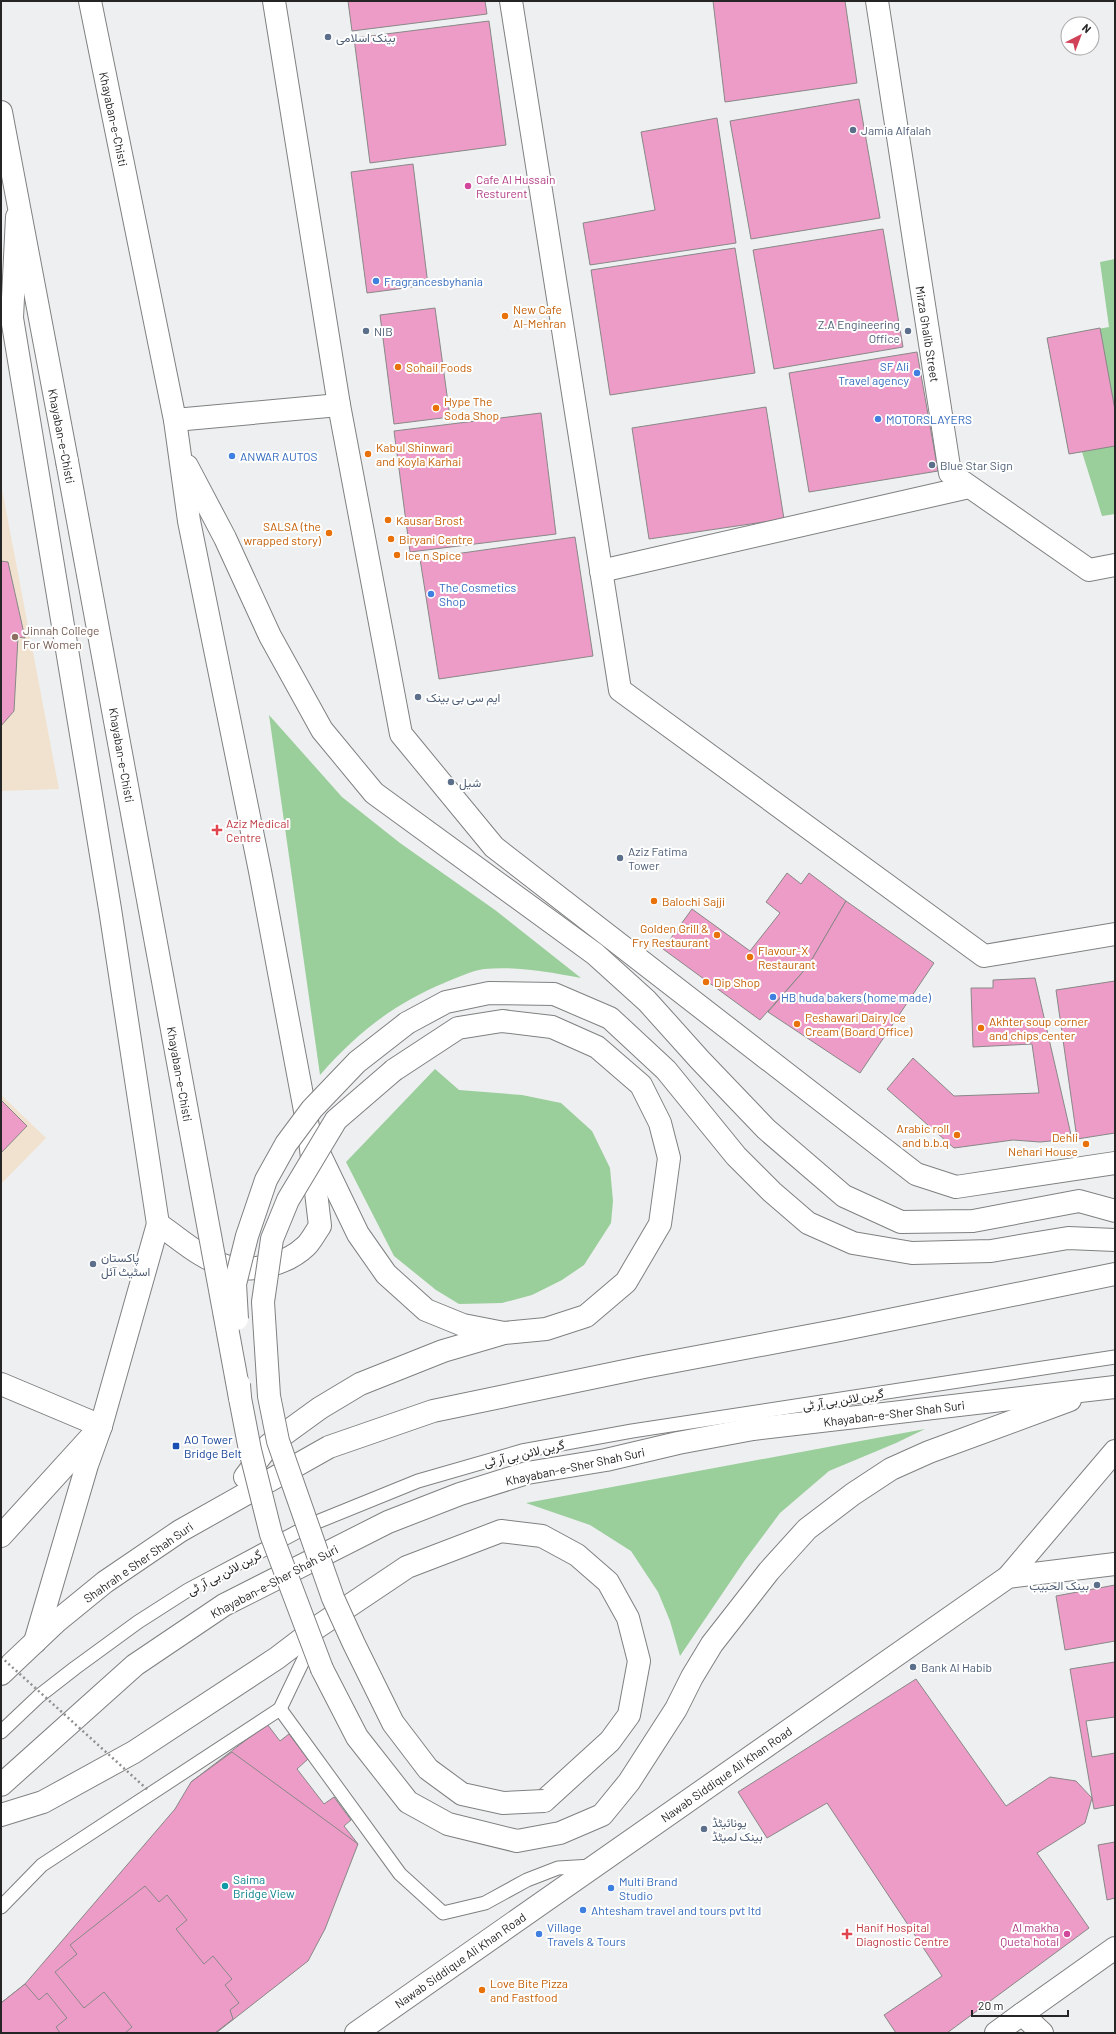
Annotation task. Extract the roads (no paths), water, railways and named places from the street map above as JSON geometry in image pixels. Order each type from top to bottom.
[{"type":"main road","name":"Khayaban-e-Chisti","points":[[90,1],[175,420],[188,521],[260,871],[309,1132]]},
{"type":"main road","points":[[274,1],[338,405],[400,734],[494,848],[916,1174],[956,1187],[1115,1163]]},
{"type":"main road","points":[[511,1],[620,690],[984,956],[1115,934]]},
{"type":"main road","name":"Mirza Ghalib Street","points":[[877,1],[950,473],[1089,570],[1115,565]]},
{"type":"main road","name":"Khayaban-e-Chisti","points":[[1,112],[240,1398]]},
{"type":"main road","points":[[18,205],[12,318],[110,909],[158,1224],[101,1426],[87,1465],[35,1642]]},
{"type":"main road","points":[[175,420],[338,405]]},
{"type":"main road","points":[[180,453],[225,538],[270,636],[322,730],[374,793],[595,954],[647,1001],[700,1060],[766,1129],[844,1196],[901,1222],[973,1221],[1079,1201],[1115,1211]]},
{"type":"main road","points":[[601,571],[969,487]]},
{"type":"main road","points":[[1110,1388],[929,1452],[891,1469],[853,1494],[807,1529],[769,1571],[712,1644],[692,1677],[676,1709],[629,1782],[602,1815],[560,1833],[517,1841],[448,1824],[408,1802],[357,1737],[322,1669],[271,1534],[250,1450],[240,1398],[235,1284],[247,1236],[266,1180],[286,1144],[312,1109],[357,1062],[407,1023],[446,1002],[489,993],[554,994],[610,1018],[666,1070],[736,1156],[772,1192],[808,1223],[853,1243],[912,1253],[991,1251],[1068,1238],[1115,1240]]},
{"type":"main road","points":[[1,1815],[43,1802],[134,1752],[277,1658],[319,1626],[407,1567],[501,1531],[542,1536],[576,1555],[608,1582],[628,1618],[639,1661],[628,1715],[610,1741],[544,1801],[503,1803],[462,1794],[428,1769],[393,1723],[354,1644],[333,1598],[278,1442],[269,1396],[263,1302],[272,1239],[280,1219],[288,1200],[336,1120],[394,1070],[458,1028],[502,1021],[552,1027],[597,1047],[641,1085],[660,1123],[670,1158],[660,1224],[646,1251],[626,1282],[586,1316],[546,1329],[504,1333],[443,1351],[389,1371],[360,1384],[320,1408],[269,1445],[225,1504]]},
{"type":"main road","points":[[158,1224],[201,1253],[226,1266],[252,1269],[285,1261],[306,1246],[320,1226],[309,1132]]},
{"type":"main road","points":[[309,1132],[358,1234],[386,1274],[426,1310],[464,1325],[504,1333]]},
{"type":"main road","points":[[225,1504],[329,1446],[433,1411],[644,1367],[848,1329],[1115,1274]]},
{"type":"main road","points":[[1,1384],[101,1426]]},
{"type":"main road","name":"Khayaban-e-Sher Shah Suri","points":[[1,1785],[135,1665],[224,1605],[388,1522],[460,1494],[527,1473],[606,1460],[678,1443],[753,1429],[1110,1388]]},
{"type":"main road","points":[[1,1536],[101,1426]]},
{"type":"main road","points":[[1008,1577],[1115,1451]]},
{"type":"main road","name":"Shahrah e Sher Shah Suri","points":[[1,1674],[56,1622],[105,1582],[180,1530],[225,1504]]},
{"type":"main road","name":"Nawab Siddique Ali Khan Road","points":[[356,2033],[1008,1577],[1115,1564]]},
{"type":"main road","points":[[996,2033],[1115,1948]]},
{"type":"main road","points":[[1022,2014],[1042,2033]]},
{"type":"lane","name":"گرین لائن بی آر ٹی","points":[[1,1732],[39,1696],[75,1668],[138,1622],[188,1590],[312,1524],[418,1481],[522,1451],[632,1432],[1115,1357]]},
{"type":"lane","points":[[1,1907],[42,1865],[280,1709],[319,1626]]},
{"type":"lane","points":[[280,1709],[400,1874],[443,1913],[485,1903],[527,1880],[558,1868],[595,1866]]},
{"type":"place","name":"بینک اسلامی","points":[[328,37]]},
{"type":"place","name":"Jamia Alfalah","points":[[853,130]]},
{"type":"place","name":"Cafe Al Hussain Resturent","points":[[468,186]]},
{"type":"place","name":"Fragrancesbyhania","points":[[376,281]]},
{"type":"place","name":"New Cafe Al-Mehran","points":[[505,316]]},
{"type":"place","name":"NIB","points":[[366,331]]},
{"type":"place","name":"Z.A Engineering Office","points":[[908,331]]},
{"type":"place","name":"Sohail Foods","points":[[398,367]]},
{"type":"place","name":"SF Ali Travel agency","points":[[917,373]]},
{"type":"place","name":"Hype The Soda Shop","points":[[436,408]]},
{"type":"place","name":"MOTORSLAYERS","points":[[878,419]]},
{"type":"place","name":"Kabul Shinwari and Koyla Karhai","points":[[368,454]]},
{"type":"place","name":"ANWAR AUTOS","points":[[232,456]]},
{"type":"place","name":"Blue Star Sign","points":[[932,465]]},
{"type":"place","name":"Kausar Brost","points":[[388,520]]},
{"type":"place","name":"SALSA (the wrapped story)","points":[[329,533]]},
{"type":"place","name":"Biryani Centre","points":[[391,539]]},
{"type":"place","name":"Ice n Spice","points":[[397,555]]},
{"type":"place","name":"The Cosmetics Shop","points":[[431,594]]},
{"type":"place","name":"Jinnah College For Women","points":[[15,637]]},
{"type":"place","name":"ایم سی بی بینک","points":[[418,697]]},
{"type":"place","name":"شیل","points":[[451,782]]},
{"type":"place","name":"Aziz Medical Centre","points":[[217,830]]},
{"type":"place","name":"Aziz Fatima Tower","points":[[620,858]]},
{"type":"place","name":"Balochi Sajji","points":[[654,901]]},
{"type":"place","name":"Golden Grill & Fry Restaurant","points":[[717,935]]},
{"type":"place","name":"Flavour-X Restaurant","points":[[750,957]]},
{"type":"place","name":"Dip Shop","points":[[706,982]]},
{"type":"place","name":"HB huda bakers (home made)","points":[[773,997]]},
{"type":"place","name":"Peshawari Dairy Ice Cream (Board Office)","points":[[797,1024]]},
{"type":"place","name":"Akhter soup corner and chips center","points":[[981,1028]]},
{"type":"place","name":"Arabic roll and b.b.q","points":[[957,1135]]},
{"type":"place","name":"Dehli Nehari House","points":[[1086,1144]]},
{"type":"place","name":"پاکستان اسٹیٹ آئل","points":[[93,1264]]},
{"type":"place","name":"AO Tower Bridge Belt","points":[[176,1446]]},
{"type":"place","name":"بينک الحبيب","points":[[1097,1585]]},
{"type":"place","name":"Bank Al Habib","points":[[913,1667]]},
{"type":"place","name":"یونائیٹڈ بینک لمیٹڈ","points":[[704,1829]]},
{"type":"place","name":"Saima Bridge View","points":[[225,1886]]},
{"type":"place","name":"Multi Brand Studio","points":[[611,1888]]},
{"type":"place","name":"Ahtesham travel and tours pvt ltd","points":[[583,1910]]},
{"type":"place","name":"Village Travels & Tours","points":[[539,1934]]},
{"type":"place","name":"Hanif Hospital Diagnostic Centre","points":[[847,1934]]},
{"type":"place","name":"Al makha Queta hotal","points":[[1067,1934]]},
{"type":"place","name":"Love Bite Pizza and Fastfood","points":[[482,1990]]}]
